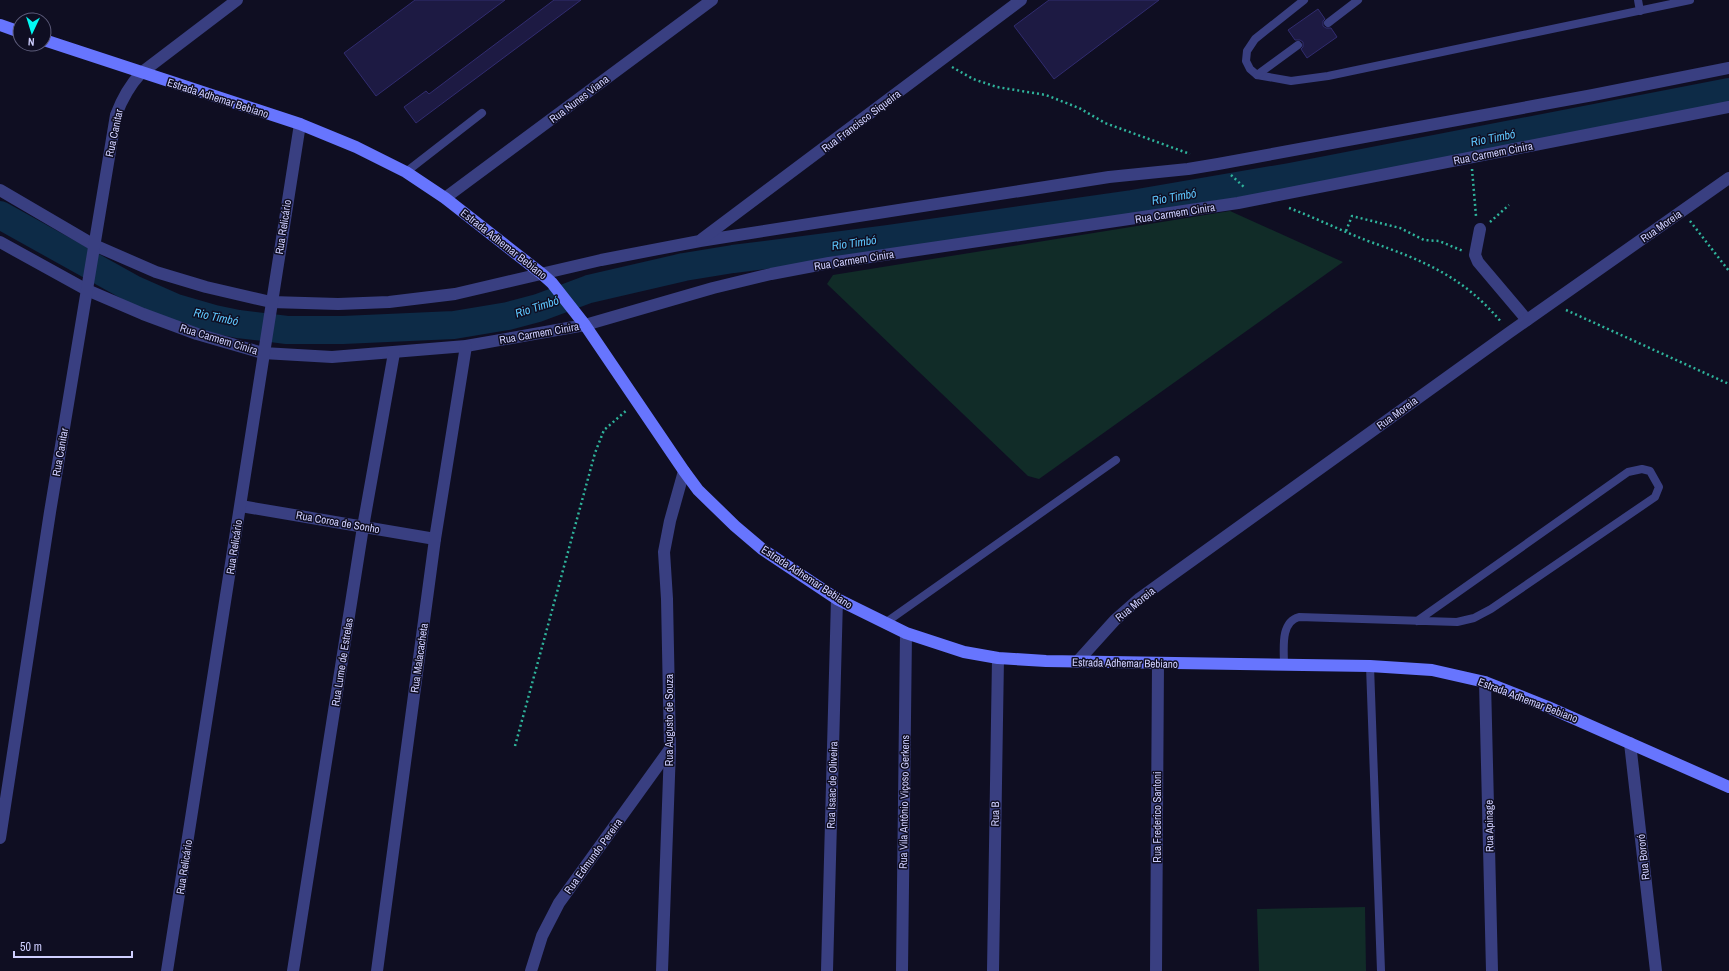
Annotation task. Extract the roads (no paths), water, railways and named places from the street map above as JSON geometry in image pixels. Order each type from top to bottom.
[{"type":"main road","points":[[0,25],[12,29]]},
{"type":"main road","name":"Estrada Adhemar Bebiano","points":[[52,43],[300,124],[356,147],[406,172],[445,198],[542,274],[552,284],[585,325],[698,490],[724,516],[756,544],[837,599],[906,634],[964,652],[998,658],[1158,664],[1370,666],[1432,670],[1485,682],[1548,707],[1729,787]]},
{"type":"street","name":"Rua Canitar","points":[[0,838],[50,512],[116,115],[129,86],[141,73],[237,0]]},
{"type":"street","name":"Rua Nunes Viana","points":[[445,198],[712,0]]},
{"type":"street","name":"Rua Francisco Siqueira","points":[[700,241],[1021,0]]},
{"type":"street","points":[[0,190],[94,248],[156,272],[270,307],[389,302],[455,294],[700,241],[1109,177],[1188,169],[1218,164],[1593,95],[1729,68]]},
{"type":"street","name":"Rua Carmem Cinira","points":[[0,242],[88,284],[143,314],[190,331],[264,348],[332,357],[394,353],[466,346],[585,325],[713,288],[771,274],[829,263],[1264,199],[1729,107]]},
{"type":"street","name":"Rua Relicário","points":[[168,971],[241,506],[270,307],[300,124]]},
{"type":"street","name":"Rua Moreia","points":[[1077,662],[1115,620],[1140,598],[1510,332],[1729,178]]},
{"type":"street","points":[[1480,230],[1475,256],[1478,262],[1527,320]]},
{"type":"street","name":"Rua Malacacheta","points":[[377,971],[435,539],[466,346]]},
{"type":"street","name":"Rua Lume de Estrelas","points":[[293,971],[363,527],[394,353]]},
{"type":"street","name":"Rua Augusto de Souza","points":[[662,971],[670,749],[667,599],[664,552],[670,521],[684,471]]},
{"type":"street","name":"Rua Coroa de Sonho","points":[[241,506],[435,539]]},
{"type":"street","name":"Rua Isaac de Oliveira","points":[[827,971],[837,599]]},
{"type":"street","name":"Rua Vila Antônio Viçoso Gerkens","points":[[902,971],[906,634]]},
{"type":"street","name":"Rua B","points":[[993,971],[998,658]]},
{"type":"street","name":"Rua Frederico Santoni","points":[[1156,971],[1158,664]]},
{"type":"street","name":"Rua Apinage","points":[[1485,682],[1492,971]]},
{"type":"street","name":"Rua Bororó","points":[[1630,743],[1656,971]]},
{"type":"street","name":"Rua Edmundo Pereira","points":[[531,971],[542,936],[559,902],[670,749]]},
{"type":"lane","points":[[1304,0],[1255,39],[1247,51],[1246,61],[1250,69],[1257,75],[1291,81],[1328,76],[1690,0]]},
{"type":"lane","points":[[1328,23],[1358,0]]},
{"type":"lane","points":[[1638,0],[1640,10]]},
{"type":"lane","points":[[1257,75],[1298,45]]},
{"type":"lane","points":[[406,172],[482,114]]},
{"type":"lane","points":[[885,623],[1116,460]]},
{"type":"lane","points":[[1284,665],[1285,632],[1288,623],[1292,619],[1299,617],[1310,617],[1417,621],[1457,622],[1474,618],[1491,609],[1655,497],[1659,487],[1650,471],[1642,469],[1628,472],[1417,621]]},
{"type":"lane","points":[[1370,666],[1381,971]]},
{"type":"waterway","name":"Rio Timbó","points":[[0,215],[133,289],[176,308],[214,319],[238,324],[287,330],[343,330],[454,325],[508,316],[538,308],[589,289],[684,267],[1132,204],[1290,177],[1729,92]]}]
